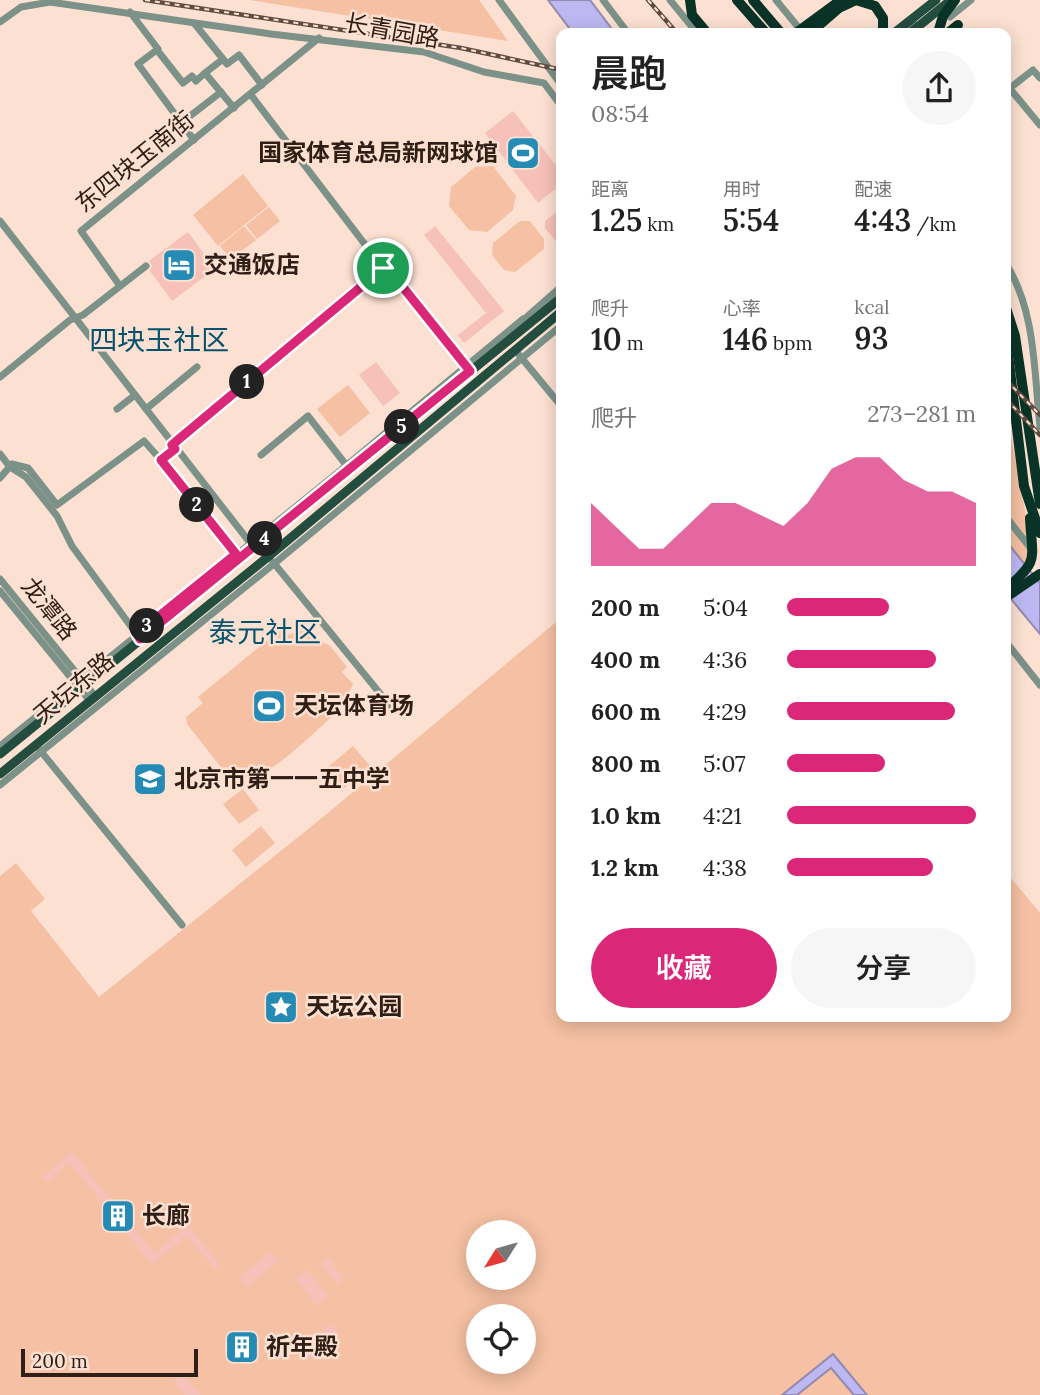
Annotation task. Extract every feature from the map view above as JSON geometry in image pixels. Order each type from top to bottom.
[{"type":"highway","points":[[690,0],[690,10],[702,28]]},
{"type":"highway","points":[[753,0],[779,28]]},
{"type":"highway","points":[[803,28],[841,0]]},
{"type":"highway","points":[[816,28],[839,8],[856,0],[875,6],[883,18],[883,28]]},
{"type":"highway","points":[[939,28],[953,0]]},
{"type":"highway","points":[[737,1],[761,28]]},
{"type":"highway","points":[[1011,326],[1017,347],[1032,457],[1035,504],[1034,556],[1026,574],[1011,585]]},
{"type":"highway","points":[[1011,367],[1040,533]]},
{"type":"highway","points":[[1032,457],[1040,482]]},
{"type":"highway","points":[[1011,594],[1040,574]]},
{"type":"main road","points":[[917,28],[953,0]]},
{"type":"main road","points":[[901,28],[938,2]]},
{"type":"main road","name":"天坛东路","points":[[0,754],[139,636],[468,369],[556,302]]},
{"type":"main road","name":"天坛东路","points":[[0,774],[39,748],[92,698],[272,559],[556,316]]},
{"type":"street","points":[[499,0],[556,78]]},
{"type":"street","points":[[603,0],[624,28]]},
{"type":"street","points":[[670,0],[692,28]]},
{"type":"street","points":[[776,0],[799,28]]},
{"type":"street","points":[[909,28],[938,2],[958,25],[971,0]]},
{"type":"street","name":"长青园路","points":[[0,22],[20,7],[41,2],[424,52],[484,72],[544,83],[556,99]]},
{"type":"street","points":[[130,12],[183,83],[192,76],[195,81],[223,59]]},
{"type":"street","points":[[194,23],[227,64],[239,55],[262,85]]},
{"type":"street","name":"东四块玉南街","points":[[120,286],[81,231],[319,38]]},
{"type":"street","points":[[157,50],[138,64],[194,140]]},
{"type":"street","points":[[1011,84],[1033,70],[1040,78]]},
{"type":"street","points":[[205,73],[234,108]]},
{"type":"street","points":[[1011,90],[1040,125]]},
{"type":"street","points":[[181,123],[221,92]]},
{"type":"street","points":[[251,94],[384,267],[468,369],[556,291]]},
{"type":"street","points":[[0,221],[252,545]]},
{"type":"street","points":[[0,377],[75,317],[83,315],[146,266]]},
{"type":"street","points":[[161,460],[199,422],[384,267]]},
{"type":"street","points":[[1011,273],[1021,291],[1027,313],[1040,427]]},
{"type":"street","points":[[500,347],[523,319]]},
{"type":"street","points":[[556,328],[515,350],[556,400]]},
{"type":"street","points":[[0,785],[39,748],[556,330]]},
{"type":"street","points":[[145,408],[197,367]]},
{"type":"street","points":[[117,409],[135,395]]},
{"type":"street","points":[[193,414],[199,422]]},
{"type":"street","points":[[261,455],[308,416],[349,468]]},
{"type":"street","points":[[0,478],[12,464],[27,468],[57,505],[144,441],[238,556]]},
{"type":"street","points":[[0,454],[10,467],[26,477],[57,516],[72,546],[139,636]]},
{"type":"street","points":[[1011,524],[1034,556]]},
{"type":"street","points":[[272,559],[391,706]]},
{"type":"street","name":"龙潭路","points":[[0,579],[80,684]]},
{"type":"street","name":"龙潭路","points":[[0,591],[92,698]]},
{"type":"street","points":[[1011,648],[1040,685]]},
{"type":"street","points":[[0,746],[80,684]]},
{"type":"street","points":[[39,748],[182,925]]},
{"type":"shaded area","points":[[249,0],[479,0],[508,41]]},
{"type":"shaded area","points":[[548,0],[590,0],[611,28],[569,28]]},
{"type":"shaded area","points":[[493,166],[516,196],[513,210],[487,232],[469,230],[449,206],[451,187],[475,167]]},
{"type":"shaded area","points":[[243,174],[268,206],[218,246],[193,215]]},
{"type":"shaded area","points":[[269,207],[280,221],[257,239],[246,225]]},
{"type":"shaded area","points":[[520,221],[530,221],[544,239],[544,249],[515,272],[504,270],[492,255],[493,243]]},
{"type":"shaded area","points":[[244,226],[256,240],[231,259],[220,246]]},
{"type":"shaded area","points":[[348,385],[370,413],[340,437],[317,409]]},
{"type":"shaded area","points":[[1011,437],[1031,543],[1026,566],[1011,547]]},
{"type":"shaded area","points":[[1011,547],[1040,583],[1040,634],[1011,599]]},
{"type":"shaded area","name":"天坛公园","points":[[556,622],[556,1022],[1011,1022],[1011,878],[1040,913],[1040,1395],[0,1395],[0,876],[16,863],[45,899],[31,911],[99,997],[328,813]]},
{"type":"shaded area","name":"天坛体育场","points":[[280,630],[286,636],[300,630],[330,646],[347,667],[342,672],[353,684],[350,691],[336,702],[341,709],[275,766],[255,776],[234,776],[224,771],[187,724],[186,717],[203,703],[198,697]]},
{"type":"shaded area","points":[[353,746],[371,767],[344,788],[328,767]]},
{"type":"shaded area","points":[[243,789],[259,810],[239,824],[223,804]]},
{"type":"shaded area","points":[[261,826],[275,843],[246,867],[232,850]]},
{"type":"shaded area","points":[[833,1354],[867,1395],[854,1395],[831,1368],[797,1395],[782,1395]]},
{"type":"building","name":"国家体育总局新网球馆","points":[[513,111],[556,165],[556,189],[538,203],[485,133]]},
{"type":"building","points":[[556,213],[556,242],[545,228],[545,221]]},
{"type":"building","points":[[435,226],[504,311],[464,343],[458,335],[486,313],[424,235]]},
{"type":"building","name":"交通饭店","points":[[188,232],[215,269],[172,301],[150,271],[152,266],[149,261]]},
{"type":"building","points":[[376,362],[400,393],[383,406],[359,375]]},
{"type":"building","name":"长廊","points":[[72,1152],[154,1253],[188,1225],[220,1265],[215,1269],[187,1236],[152,1264],[69,1163],[46,1183],[42,1177]]},
{"type":"building","points":[[271,1252],[279,1262],[247,1287],[239,1277]]},
{"type":"building","points":[[328,1258],[344,1278],[337,1284],[320,1264]]},
{"type":"building","points":[[307,1269],[329,1296],[317,1306],[295,1279]]},
{"type":"building","points":[[331,1324],[339,1335],[307,1360],[298,1350]]},
{"type":"building","name":"祈年殿","points":[[242,1334],[251,1338],[255,1347],[251,1356],[242,1360],[233,1356],[229,1347],[233,1338]]},
{"type":"building","points":[[183,1373],[201,1395],[184,1395],[173,1381]]},
{"type":"railway","points":[[145,0],[461,48],[556,69]]},
{"type":"railway","points":[[648,0],[673,28]]},
{"type":"railway","points":[[1011,385],[1040,415]]},
{"type":"railway","points":[[1011,404],[1040,435]]},
{"type":"place","name":"国家体育总局新网球馆","points":[[523,153]]},
{"type":"place","name":"交通饭店","points":[[179,265]]},
{"type":"place","name":"天坛体育场","points":[[269,706]]},
{"type":"place","name":"北京市第一一五中学","points":[[150,779]]},
{"type":"place","name":"天坛公园","points":[[281,1007]]},
{"type":"place","name":"长廊","points":[[118,1216]]},
{"type":"place","name":"祈年殿","points":[[242,1347]]},
{"type":"district","name":"四块玉社区","points":[[159,340]]},
{"type":"district","name":"泰元社区","points":[[265,632]]},
{"type":"route","points":[[386,266],[470,371],[140,639],[137,634],[236,554],[161,460],[175,449],[172,445],[383,268],[386,266]]}]
